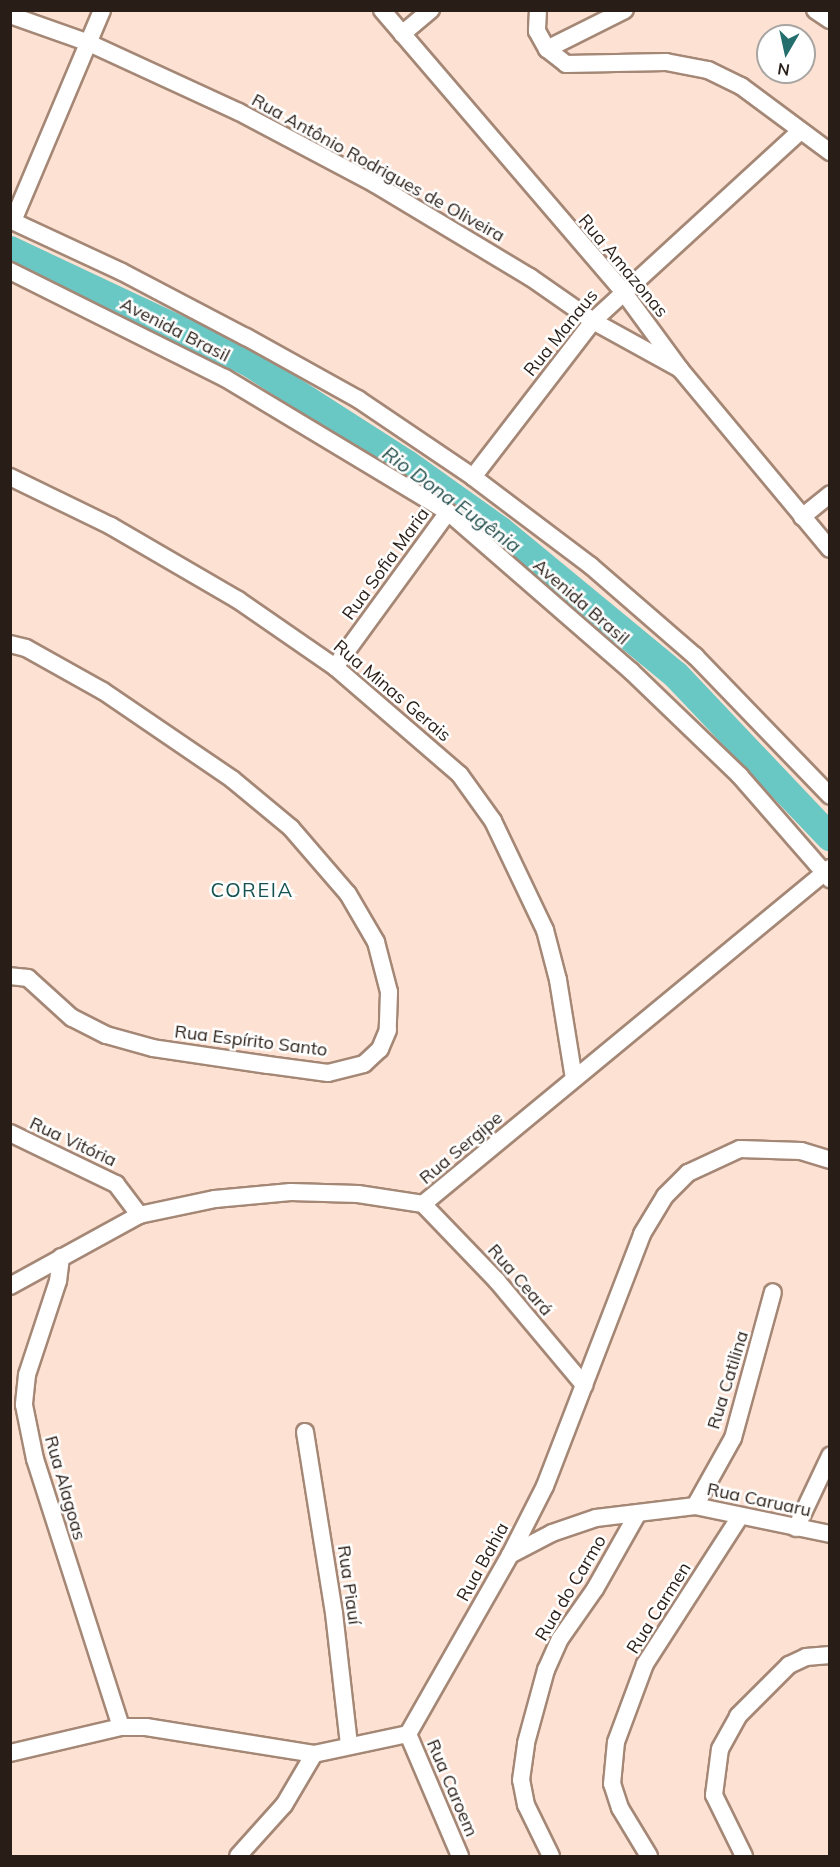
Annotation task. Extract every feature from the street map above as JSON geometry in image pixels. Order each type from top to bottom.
[{"type":"street","points":[[12,221],[102,10]]},
{"type":"street","name":"Rua Amazonas","points":[[382,10],[622,290],[680,369],[830,549]]},
{"type":"street","points":[[402,34],[431,10]]},
{"type":"street","points":[[538,10],[537,32],[547,49],[566,64],[666,62],[708,70],[741,86],[830,152]]},
{"type":"street","points":[[547,49],[625,10]]},
{"type":"street","points":[[815,10],[830,20]]},
{"type":"street","name":"Rua Antônio Rodrigues de Oliveira","points":[[10,15],[89,43],[239,112],[375,184],[530,278],[593,321],[680,369]]},
{"type":"street","name":"Rua Manaus","points":[[473,477],[593,321],[622,290],[800,131]]},
{"type":"street","name":"Avenida Brasil","points":[[12,221],[123,272],[277,354],[358,399],[473,477],[591,566],[695,656],[830,796]]},
{"type":"street","name":"Avenida Brasil","points":[[10,271],[225,378],[447,513],[631,671],[740,776],[828,873]]},
{"type":"street","name":"Rua Minas Gerais","points":[[10,477],[111,526],[238,600],[335,667],[460,775],[493,821],[545,930],[558,980],[574,1079]]},
{"type":"street","points":[[802,517],[830,494]]},
{"type":"street","name":"Rua Sofia Maria","points":[[335,667],[447,513]]},
{"type":"street","name":"Rua Espírito Santo","points":[[10,644],[26,648],[143,717],[232,779],[291,828],[348,894],[376,942],[389,992],[388,1030],[380,1049],[364,1064],[328,1072],[268,1065],[153,1048],[106,1035],[72,1018],[28,978],[10,976]]},
{"type":"street","name":"Rua Sergipe","points":[[10,1286],[139,1215],[215,1199],[291,1192],[391,1197],[423,1204],[828,873]]},
{"type":"street","name":"Rua Vitória","points":[[10,1133],[116,1184],[139,1215]]},
{"type":"street","name":"Rua Bahia","points":[[408,1734],[510,1555],[544,1486],[642,1234],[665,1196],[688,1173],[740,1149],[801,1151],[830,1160]]},
{"type":"street","name":"Rua Ceará","points":[[423,1204],[497,1281],[584,1385]]},
{"type":"street","name":"Rua Alagoas","points":[[61,1257],[56,1290],[27,1375],[24,1406],[35,1459],[121,1727]]},
{"type":"street","name":"Rua Catilina","points":[[695,1506],[733,1438],[773,1292]]},
{"type":"street","name":"Rua Piauí","points":[[305,1432],[334,1613],[349,1745]]},
{"type":"street","points":[[796,1528],[830,1456]]},
{"type":"street","name":"Rua Caruaru","points":[[510,1555],[552,1533],[596,1518],[695,1506],[739,1518],[830,1534]]},
{"type":"street","name":"Rua do Carmo","points":[[551,1857],[526,1805],[521,1780],[526,1743],[546,1670],[560,1639],[595,1589],[638,1513]]},
{"type":"street","name":"Rua Carmen","points":[[649,1857],[620,1808],[612,1784],[612,1759],[645,1664],[739,1518]]},
{"type":"street","points":[[744,1857],[714,1795],[720,1749],[738,1716],[789,1665],[806,1657],[830,1655]]},
{"type":"street","points":[[10,1753],[121,1727],[146,1727],[314,1754],[408,1734]]},
{"type":"street","name":"Rua Caroem","points":[[408,1734],[460,1857]]},
{"type":"street","points":[[245,1855],[284,1805],[314,1754]]},
{"type":"waterway","name":"Rio Dona Eugênia","points":[[10,250],[248,362],[407,464],[500,530],[676,675],[830,837]]},
{"type":"district","name":"COREIA","points":[[252,889]]}]
